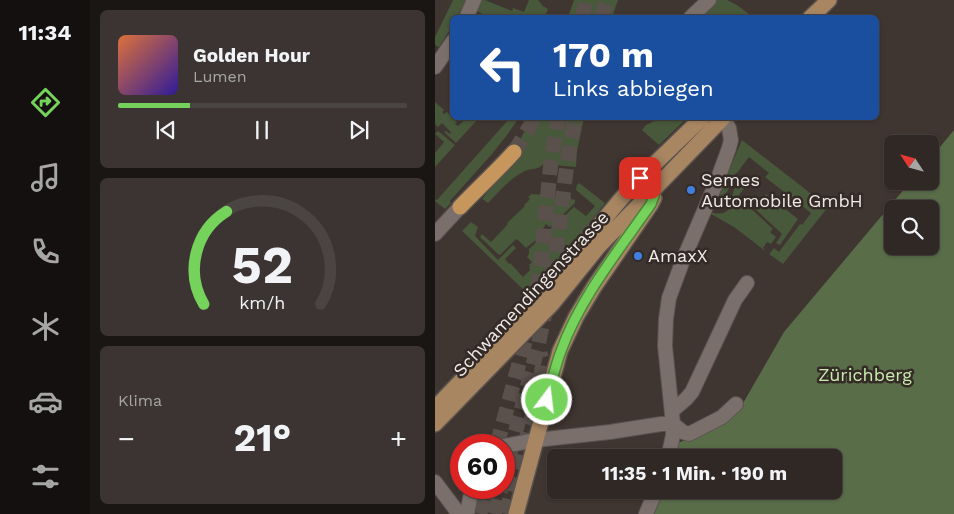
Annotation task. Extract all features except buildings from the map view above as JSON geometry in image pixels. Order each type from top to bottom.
[{"type":"highway","points":[[460,207],[514,152]]},
{"type":"main road","points":[[813,15],[829,0]]},
{"type":"main road","name":"Schwamendingenstrasse","points":[[435,408],[527,312],[640,178],[700,120]]},
{"type":"main road","name":"Schwamendingenstrasse","points":[[435,424],[552,304],[599,246],[721,120]]},
{"type":"main road","points":[[516,514],[561,352],[576,317],[594,287],[651,204],[654,196],[654,189],[649,183],[640,178]]},
{"type":"street","points":[[467,15],[474,0]]},
{"type":"street","points":[[693,15],[709,0]]},
{"type":"street","points":[[435,67],[450,45]]},
{"type":"street","points":[[670,449],[673,435],[673,417],[665,346],[669,298],[729,148],[731,140],[729,128],[724,120]]},
{"type":"street","points":[[435,234],[460,207]]},
{"type":"street","points":[[515,444],[661,424],[673,417],[692,392],[735,300],[747,283]]},
{"type":"street","points":[[673,417],[683,432],[689,434],[722,417],[735,404]]},
{"type":"street","points":[[435,482],[459,514]]},
{"type":"street","points":[[467,514],[470,499]]},
{"type":"street","points":[[646,514],[652,499]]},
{"type":"green space","points":[[453,0],[466,0],[458,15],[450,15],[450,29],[439,47],[435,45],[435,37]]},
{"type":"green space","points":[[482,0],[512,11],[513,8],[524,12],[529,0],[538,0],[548,9],[545,15],[484,15],[477,11]]},
{"type":"green space","points":[[574,0],[618,0],[613,15],[569,15]]},
{"type":"green space","points":[[715,0],[727,0],[750,15],[702,15]]},
{"type":"green space","points":[[435,102],[444,110],[442,112],[444,114],[447,112],[450,115],[450,120],[457,122],[455,124],[458,126],[465,120],[477,120],[456,143],[444,132],[446,131],[450,134],[451,132],[442,123],[438,127],[435,124]]},
{"type":"green space","points":[[508,120],[518,120],[492,154],[445,209],[435,199],[437,200]]},
{"type":"green space","points":[[529,120],[584,120],[577,151],[576,167],[543,164],[537,168],[525,171],[510,181],[488,203],[482,199],[497,180]]},
{"type":"green space","points":[[657,120],[685,120],[659,145],[642,130],[646,125]]},
{"type":"green space","points":[[707,120],[711,120],[655,179],[650,175]]},
{"type":"green space","name":"Zürichberg","points":[[954,130],[954,514],[654,514],[660,499],[842,499],[842,449],[676,449],[678,443],[727,421],[742,405],[784,332],[884,213],[884,255],[939,255],[939,200],[895,200],[903,190],[939,190],[939,148]]},
{"type":"green space","points":[[438,131],[455,145],[435,167],[435,153],[444,142],[435,134]]},
{"type":"green space","points":[[742,140],[828,207],[783,264],[769,254],[774,248],[779,252],[800,224],[802,225],[811,213],[765,177],[769,173],[749,157],[736,173],[722,202],[718,205],[715,203]]},
{"type":"green space","points":[[742,179],[746,180],[744,188],[736,200],[743,205],[745,203],[773,229],[770,232],[776,237],[771,244],[767,242],[763,248],[765,250],[734,227],[711,214],[711,212],[725,212],[730,208],[734,189]]},
{"type":"green space","points":[[579,183],[605,203],[529,295],[462,231],[471,222],[478,227],[475,236],[498,260],[513,245],[516,248],[505,259],[523,277],[530,270],[529,265],[532,262],[527,257],[529,249],[574,207],[586,216],[595,206],[576,190]]},
{"type":"green space","points":[[532,194],[571,197],[571,199],[575,200],[575,203],[550,227],[546,224],[542,233],[526,248],[516,239],[500,255],[498,254],[480,237],[482,234],[491,242],[525,206],[530,199],[528,197]]},
{"type":"green space","points":[[766,194],[798,219],[780,245],[776,243],[782,234],[754,208]]},
{"type":"tunnel","points":[[583,15],[586,0]]},
{"type":"tunnel","points":[[602,15],[607,0]]},
{"type":"tunnel","points":[[514,152],[534,120]]},
{"type":"tunnel","points":[[500,434],[534,308],[558,120]]},
{"type":"tunnel","points":[[515,434],[538,346],[548,298],[575,120]]},
{"type":"tunnel","points":[[506,514],[536,402],[543,364],[540,353]]},
{"type":"tunnel","points":[[480,514],[483,499]]},
{"type":"tunnel","points":[[494,514],[498,499]]},
{"type":"place","name":"Semes Automobile GmbH","points":[[691,190]]},
{"type":"place","name":"AmaxX","points":[[638,256]]},
{"type":"route","points":[[547,400],[561,352],[576,317],[594,287],[651,204],[654,189],[649,183],[640,178]]}]
